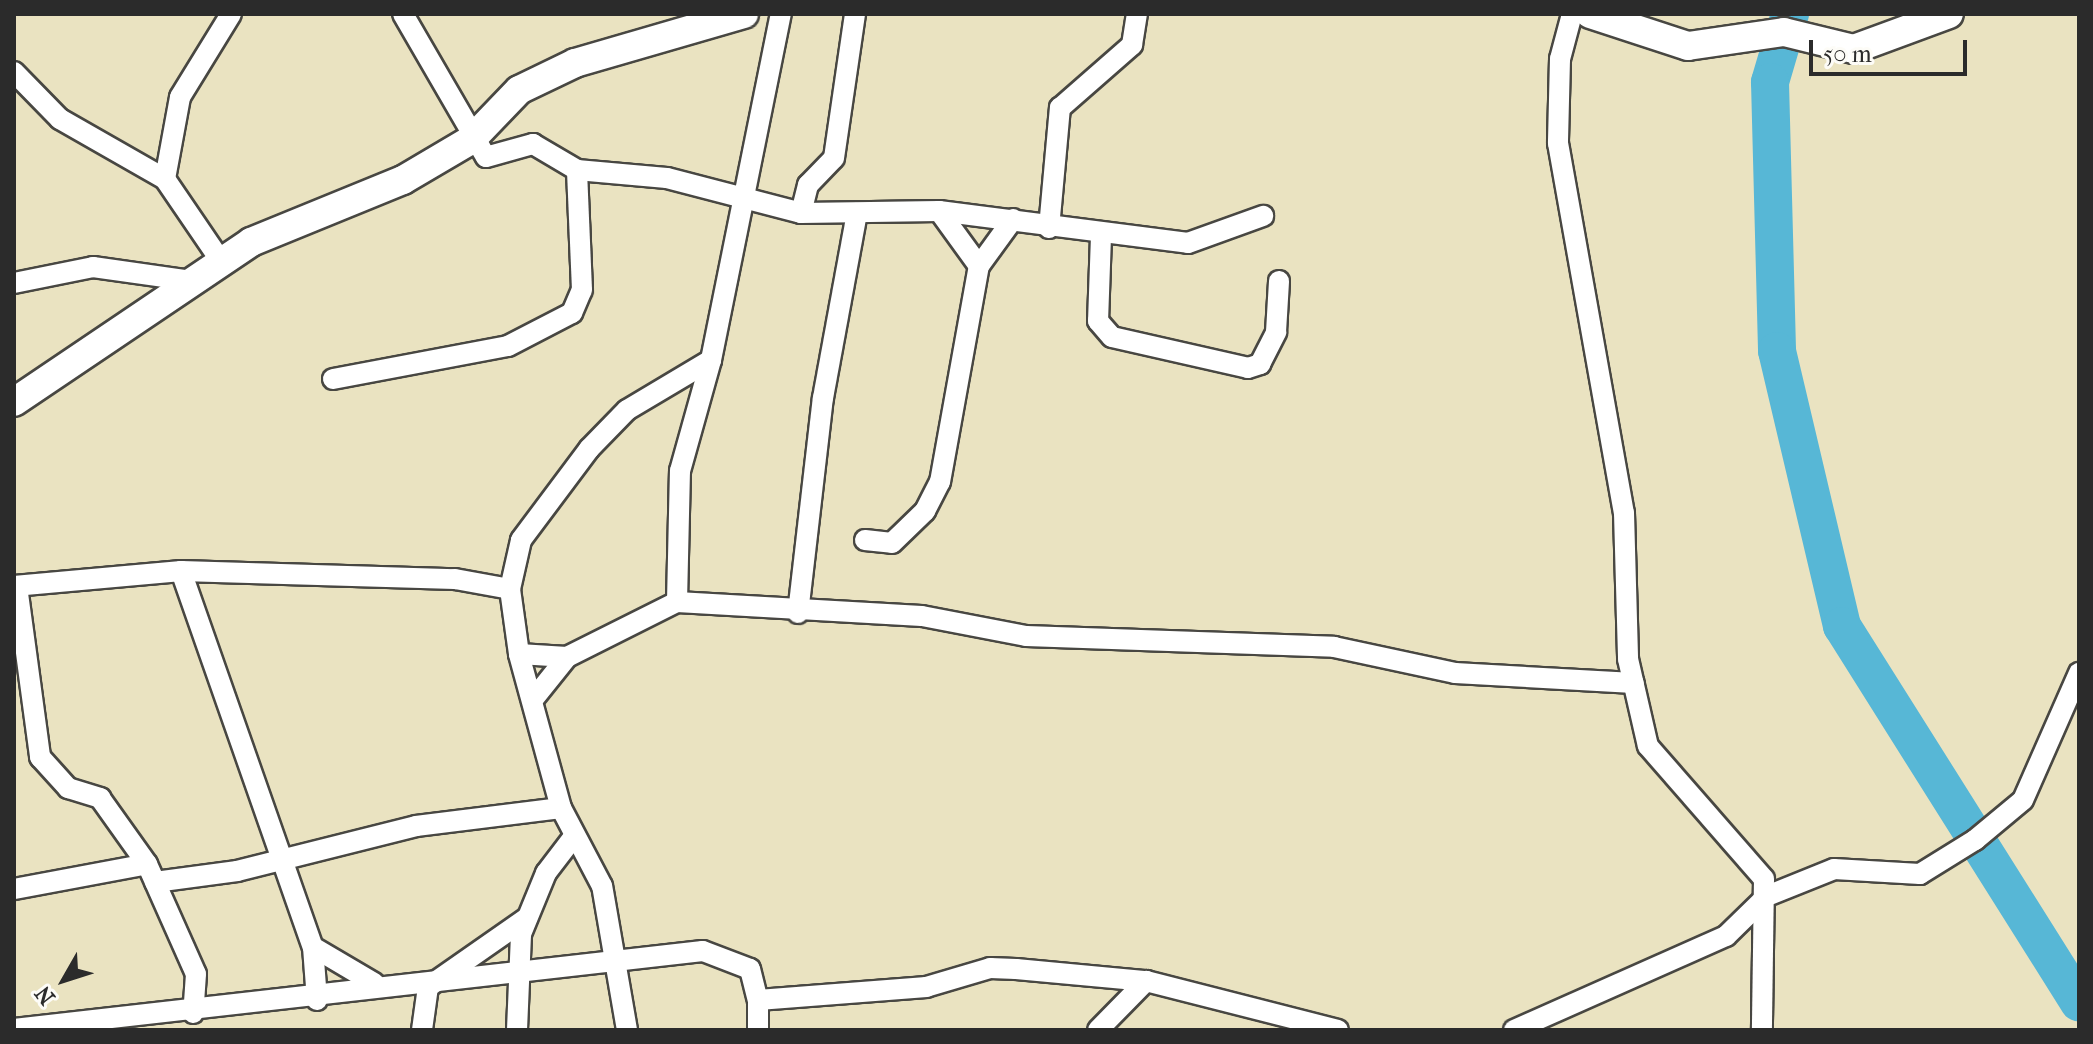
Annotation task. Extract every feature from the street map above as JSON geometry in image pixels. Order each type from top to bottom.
[{"type":"street","points":[[165,179],[180,97],[231,14]]},
{"type":"street","points":[[403,14],[471,140],[486,157],[533,144],[577,170],[667,178],[747,202],[801,213],[939,211],[1013,219],[1101,236],[1203,242],[1263,216]]},
{"type":"street","points":[[14,402],[221,261],[303,215],[403,180],[471,140],[519,90],[575,63],[744,14]]},
{"type":"street","points":[[677,602],[680,471],[711,360],[747,202],[781,14]]},
{"type":"street","points":[[801,213],[808,185],[834,158],[855,14]]},
{"type":"street","points":[[1049,228],[1060,108],[1132,45],[1137,14]]},
{"type":"street","points":[[1572,14],[1560,59],[1558,143],[1624,513],[1625,632],[1634,683],[1653,756],[1759,871],[1767,896],[1762,1030]]},
{"type":"street","points":[[1590,14],[1688,46],[1784,32],[1854,49],[1949,14]]},
{"type":"street","points":[[14,72],[60,119],[165,179],[221,261]]},
{"type":"street","points":[[333,379],[508,346],[572,313],[582,290],[577,170]]},
{"type":"street","points":[[939,211],[979,266]]},
{"type":"street","points":[[798,613],[823,398],[857,213]]},
{"type":"street","points":[[865,540],[892,543],[936,491],[979,266],[1013,219]]},
{"type":"street","points":[[1101,236],[1098,321],[1112,337],[1248,368],[1260,364],[1276,332],[1279,281]]},
{"type":"street","points":[[14,283],[93,267],[193,281]]},
{"type":"street","points":[[627,1030],[609,960],[602,886],[572,839],[561,808],[535,697],[519,654],[510,589],[521,540],[589,449],[627,410],[711,360]]},
{"type":"street","points":[[193,1013],[196,974],[151,873],[100,798],[68,788],[40,757],[16,586],[181,571],[455,579],[510,589]]},
{"type":"street","points":[[181,571],[313,947],[317,1000]]},
{"type":"street","points":[[535,697],[567,657],[677,602],[798,613],[922,616],[1026,636],[1334,647],[1455,673],[1634,683]]},
{"type":"street","points":[[519,654],[567,657]]},
{"type":"street","points":[[1514,1030],[1726,936],[1767,896],[1834,869],[1920,874],[2003,821],[2023,800],[2079,673]]},
{"type":"street","points":[[14,889],[281,856],[445,821],[561,808]]},
{"type":"street","points":[[517,1030],[517,976],[527,918],[572,839]]},
{"type":"street","points":[[422,1030],[428,987],[527,918]]},
{"type":"street","points":[[313,947],[374,983]]},
{"type":"street","points":[[14,1029],[317,1000],[374,983],[428,987],[609,960],[728,954],[750,969],[758,1000],[758,1030]]},
{"type":"street","points":[[758,1000],[926,987],[990,968],[1146,981],[1331,1029]]},
{"type":"street","points":[[1098,1030],[1146,981]]},
{"type":"waterway","points":[[1790,14],[1770,82],[1777,351],[1842,626],[2079,1003]]}]
